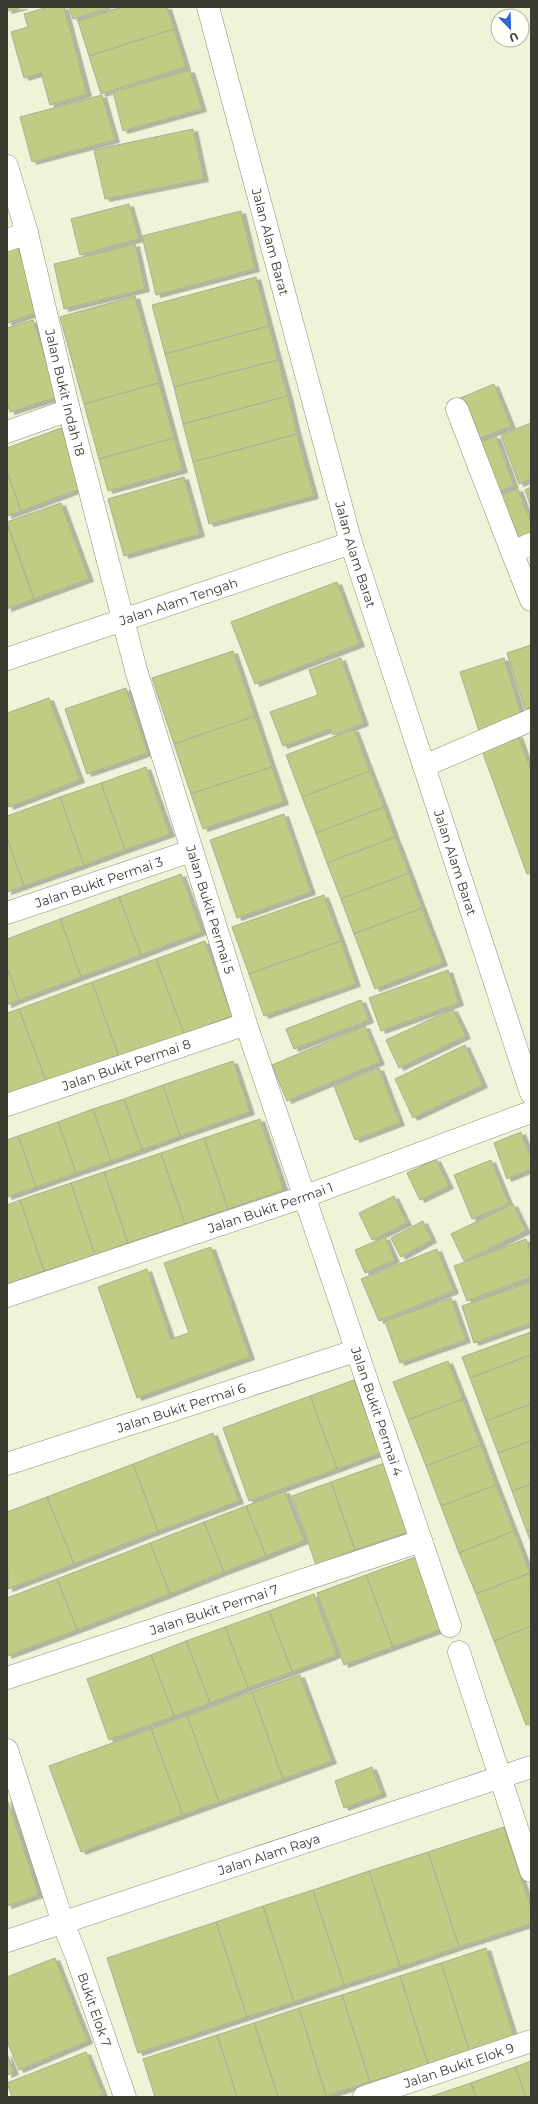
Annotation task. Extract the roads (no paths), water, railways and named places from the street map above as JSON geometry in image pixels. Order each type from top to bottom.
[{"type":"street","name":"Jalan Alam Barat","points":[[208,7],[350,543],[531,1093]]},
{"type":"street","name":"Jalan Bukit Indah 18","points":[[7,166],[17,236],[69,410],[123,619]]},
{"type":"street","points":[[457,409],[521,548],[531,600]]},
{"type":"street","points":[[7,432],[69,410]]},
{"type":"street","name":"Jalan Alam Tengah","points":[[7,659],[350,543]]},
{"type":"street","name":"Jalan Bukit Permai 5","points":[[123,619],[136,670],[246,1024],[306,1196]]},
{"type":"street","points":[[424,766],[531,720]]},
{"type":"street","name":"Jalan Bukit Permai 3","points":[[7,913],[192,851]]},
{"type":"street","name":"Jalan Bukit Permai 8","points":[[7,1105],[246,1024]]},
{"type":"street","name":"Jalan Bukit Permai 1","points":[[7,1296],[306,1196],[531,1112]]},
{"type":"street","name":"Jalan Bukit Permai 4","points":[[306,1196],[355,1351],[450,1626]]},
{"type":"street","name":"Jalan Bukit Permai 6","points":[[7,1464],[355,1351]]},
{"type":"street","name":"Jalan Bukit Permai 7","points":[[7,1678],[421,1541]]},
{"type":"street","points":[[459,1652],[531,1871]]},
{"type":"street","name":"Bukit Elok 7","points":[[7,1750],[62,1923],[76,1955],[125,2097]]},
{"type":"street","name":"Jalan Alam Raya","points":[[7,1941],[531,1766]]},
{"type":"street","name":"Jalan Bukit Elok 9","points":[[364,2097],[531,2041]]}]
